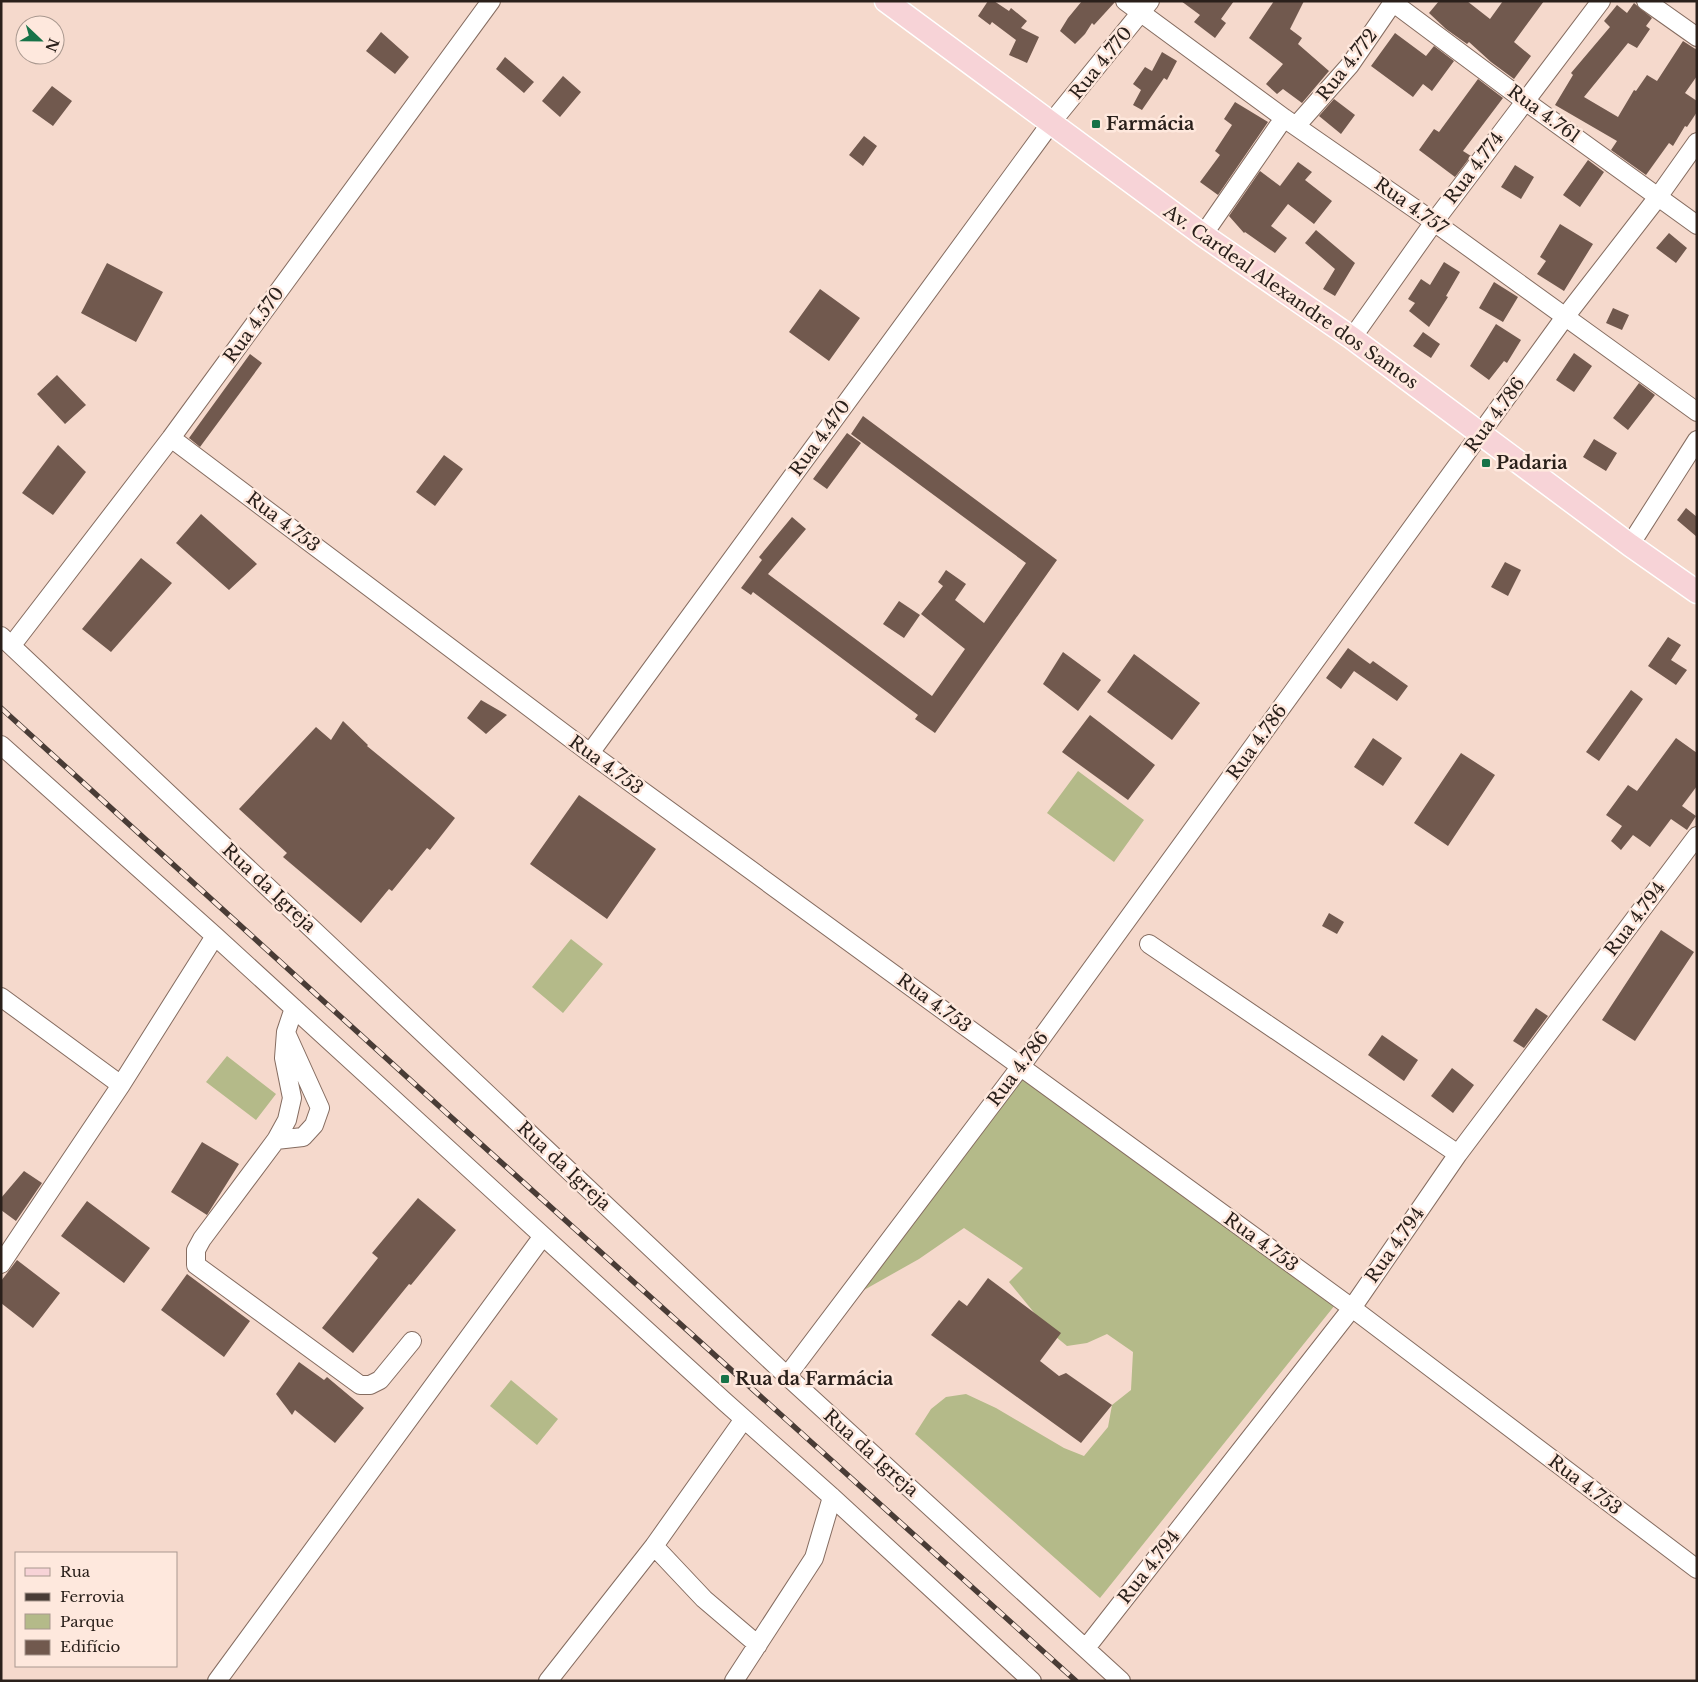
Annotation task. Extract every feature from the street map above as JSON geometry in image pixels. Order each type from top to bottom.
[{"type":"main road","name":"Av. Cardeal Alexandre dos Santos","points":[[886,1],[1203,235],[1352,338],[1630,545],[1697,592]]},
{"type":"street","name":"Rua 4.570","points":[[7,641],[171,438],[491,1]]},
{"type":"street","name":"Rua 4.757","points":[[1125,1],[1145,7],[1290,122],[1434,222],[1697,412]]},
{"type":"street","name":"Rua 4.774","points":[[1352,338],[1434,222],[1600,1]]},
{"type":"street","points":[[1646,1],[1697,37]]},
{"type":"street","name":"Rua 4.761","points":[[1393,2],[1525,101],[1697,225]]},
{"type":"street","name":"Rua 4.772","points":[[1203,235],[1290,122],[1350,65],[1393,2]]},
{"type":"street","name":"Rua 4.770","points":[[1051,123],[1145,7]]},
{"type":"street","name":"Rua 4.470","points":[[590,753],[1051,123]]},
{"type":"street","name":"Rua 4.786","points":[[788,1376],[1021,1066],[1482,434],[1565,317],[1658,197],[1697,142]]},
{"type":"street","name":"Rua 4.753","points":[[171,438],[590,753],[1352,1308],[1697,1569]]},
{"type":"street","points":[[1630,545],[1697,440]]},
{"type":"street","name":"Rua da Igreja","points":[[7,641],[788,1376],[1121,1681]]},
{"type":"street","points":[[1,745],[215,936],[1032,1681]]},
{"type":"street","name":"Rua 4.794","points":[[1086,1648],[1352,1308],[1458,1154],[1697,836]]},
{"type":"street","points":[[4,1254],[121,1085],[215,936]]},
{"type":"street","points":[[1148,944],[1458,1154]]},
{"type":"street","points":[[1,997],[121,1085]]},
{"type":"street","points":[[294,1008],[286,1032],[284,1058],[292,1098],[287,1120],[276,1140],[202,1239],[196,1250],[196,1265],[360,1385],[370,1385],[380,1380],[412,1341]]},
{"type":"street","points":[[276,1140],[303,1137],[314,1125],[320,1108],[286,1032]]},
{"type":"street","points":[[217,1681],[543,1236]]},
{"type":"street","points":[[548,1681],[654,1546],[744,1419]]},
{"type":"street","points":[[744,1677],[758,1645],[814,1558],[832,1497]]},
{"type":"street","points":[[654,1546],[704,1599],[758,1645]]},
{"type":"green space","points":[[1078,771],[1144,820],[1114,862],[1047,813]]},
{"type":"green space","points":[[571,939],[603,964],[563,1013],[532,987]]},
{"type":"green space","points":[[227,1056],[276,1094],[256,1120],[206,1082]]},
{"type":"green space","points":[[1021,1066],[1335,1305],[1100,1598],[915,1434],[931,1409],[946,1397],[966,1394],[996,1408],[1064,1448],[1084,1456],[1108,1427],[1112,1405],[1131,1390],[1133,1352],[1107,1334],[1087,1343],[1067,1346],[1050,1332],[1009,1282],[1023,1268],[964,1228],[919,1259],[864,1290]]},
{"type":"green space","points":[[511,1380],[558,1419],[537,1445],[490,1406]]},
{"type":"building","points":[[988,1],[994,1],[1009,11],[1011,8],[1027,21],[1021,28],[1039,37],[1027,63],[1009,55],[1016,40],[992,22],[990,25],[978,16]]},
{"type":"building","points":[[1082,1],[1115,2],[1094,25],[1092,23],[1075,44],[1060,31]]},
{"type":"building","points":[[1181,1],[1234,1],[1221,19],[1226,23],[1215,38],[1194,22],[1200,15]]},
{"type":"building","points":[[1274,1],[1304,1],[1290,29],[1302,38],[1298,44],[1329,71],[1302,103],[1283,89],[1277,94],[1266,84],[1283,64],[1249,38]]},
{"type":"building","points":[[1439,1],[1467,1],[1490,19],[1503,1],[1544,1],[1514,42],[1531,56],[1514,79],[1469,42],[1467,44],[1446,29],[1429,13]]},
{"type":"building","points":[[1634,3],[1652,18],[1646,26],[1650,29],[1637,48],[1628,43],[1584,97],[1618,117],[1634,90],[1636,91],[1647,75],[1657,81],[1683,41],[1697,50],[1697,76],[1685,93],[1697,101],[1697,112],[1687,127],[1685,126],[1673,146],[1669,143],[1646,175],[1611,150],[1617,141],[1555,105],[1573,75],[1571,73],[1610,27],[1604,21],[1617,5],[1627,13]]},
{"type":"building","points":[[381,32],[409,57],[395,74],[366,51]]},
{"type":"building","points":[[1395,33],[1426,56],[1434,46],[1454,61],[1432,91],[1423,84],[1413,97],[1371,66]]},
{"type":"building","points":[[1162,52],[1177,61],[1167,80],[1164,78],[1142,110],[1133,105],[1141,90],[1133,84],[1145,67],[1152,71]]},
{"type":"building","points":[[505,57],[534,82],[524,93],[496,69]]},
{"type":"building","points":[[563,76],[581,92],[560,117],[542,101]]},
{"type":"building","points":[[1478,79],[1503,98],[1463,151],[1471,156],[1455,177],[1419,150],[1434,129],[1439,132]]},
{"type":"building","points":[[52,86],[72,101],[53,126],[32,111]]},
{"type":"building","points":[[1334,99],[1355,115],[1341,134],[1319,116]]},
{"type":"building","points":[[1235,102],[1268,122],[1218,195],[1200,182],[1220,155],[1215,151],[1232,125],[1224,119]]},
{"type":"building","points":[[864,136],[877,146],[863,166],[849,155]]},
{"type":"building","points":[[1588,160],[1604,172],[1580,207],[1563,195]]},
{"type":"building","points":[[1298,162],[1312,172],[1305,180],[1332,201],[1314,224],[1288,204],[1271,226],[1287,238],[1275,253],[1244,233],[1229,216],[1260,171],[1280,186]]},
{"type":"building","points":[[1515,165],[1534,177],[1521,199],[1501,187]]},
{"type":"building","points":[[1560,224],[1593,244],[1564,291],[1537,274],[1546,261],[1540,257]]},
{"type":"building","points":[[1316,230],[1355,263],[1335,296],[1323,289],[1335,269],[1305,243]]},
{"type":"building","points":[[1669,233],[1687,248],[1676,263],[1656,248]]},
{"type":"building","points":[[1444,262],[1460,272],[1446,296],[1448,297],[1429,327],[1409,311],[1415,303],[1408,299],[1421,279],[1430,285]]},
{"type":"building","points":[[107,263],[163,292],[136,342],[81,313]]},
{"type":"building","points":[[1494,282],[1518,297],[1503,322],[1479,308]]},
{"type":"building","points":[[820,289],[860,318],[829,361],[789,332]]},
{"type":"building","points":[[1613,308],[1629,315],[1622,330],[1606,323]]},
{"type":"building","points":[[1496,324],[1521,340],[1507,363],[1504,361],[1489,380],[1470,366]]},
{"type":"building","points":[[1423,332],[1440,344],[1431,358],[1413,346]]},
{"type":"building","points":[[1574,353],[1592,366],[1574,392],[1556,380]]},
{"type":"building","points":[[250,354],[262,363],[200,447],[189,438]]},
{"type":"building","points":[[57,375],[86,405],[65,424],[37,394]]},
{"type":"building","points":[[1639,383],[1655,395],[1628,430],[1613,418]]},
{"type":"building","points":[[863,416],[1057,560],[935,733],[915,719],[918,715],[753,592],[751,595],[741,588],[762,560],[759,557],[792,517],[806,529],[768,574],[932,696],[965,649],[921,614],[943,586],[938,582],[946,570],[966,584],[955,600],[984,623],[1026,563],[851,434]]},
{"type":"building","points":[[847,433],[861,443],[827,489],[813,479]]},
{"type":"building","points":[[1594,439],[1617,453],[1606,471],[1583,457]]},
{"type":"building","points":[[58,445],[86,472],[53,515],[22,493]]},
{"type":"building","points":[[444,455],[463,469],[435,506],[416,492]]},
{"type":"building","points":[[1686,508],[1697,517],[1697,537],[1677,520]]},
{"type":"building","points":[[201,514],[257,564],[229,590],[176,543]]},
{"type":"building","points":[[141,558],[172,583],[111,652],[82,629]]},
{"type":"building","points":[[1505,562],[1521,570],[1508,596],[1491,587]]},
{"type":"building","points":[[899,601],[920,615],[904,638],[883,624]]},
{"type":"building","points":[[1668,637],[1681,645],[1671,660],[1687,670],[1676,685],[1648,666]]},
{"type":"building","points":[[1348,648],[1370,664],[1373,661],[1408,686],[1397,701],[1354,671],[1341,689],[1326,678]]},
{"type":"building","points":[[1063,652],[1101,680],[1078,711],[1043,684]]},
{"type":"building","points":[[1134,654],[1200,703],[1172,740],[1107,692]]},
{"type":"building","points":[[1631,690],[1643,699],[1599,761],[1586,752]]},
{"type":"building","points":[[481,700],[507,715],[486,734],[467,718]]},
{"type":"building","points":[[1090,715],[1155,765],[1128,800],[1062,752]]},
{"type":"building","points":[[343,721],[367,746],[455,818],[430,850],[427,848],[392,891],[389,889],[361,923],[283,857],[287,853],[239,809],[316,727],[331,740]]},
{"type":"building","points":[[1373,738],[1402,758],[1383,786],[1354,767]]},
{"type":"building","points":[[1676,738],[1697,753],[1697,786],[1682,806],[1696,816],[1687,830],[1671,819],[1650,847],[1633,835],[1621,850],[1611,841],[1622,826],[1606,815],[1628,785],[1637,791]]},
{"type":"building","points":[[1461,753],[1495,775],[1448,846],[1414,823]]},
{"type":"building","points":[[579,795],[656,849],[607,919],[530,864]]},
{"type":"building","points":[[1329,913],[1344,922],[1337,934],[1322,926]]},
{"type":"building","points":[[1661,930],[1694,952],[1635,1041],[1602,1020]]},
{"type":"building","points":[[1536,1008],[1548,1016],[1524,1048],[1513,1041]]},
{"type":"building","points":[[1382,1035],[1418,1060],[1404,1081],[1368,1055]]},
{"type":"building","points":[[1452,1068],[1474,1085],[1453,1113],[1431,1096]]},
{"type":"building","points":[[202,1142],[239,1164],[207,1215],[171,1192]]},
{"type":"building","points":[[24,1171],[42,1183],[16,1221],[1,1210],[1,1198]]},
{"type":"building","points":[[418,1198],[456,1230],[353,1353],[322,1328],[378,1258],[372,1253]]},
{"type":"building","points":[[87,1201],[150,1248],[124,1283],[61,1236]]},
{"type":"building","points":[[17,1260],[60,1293],[33,1328],[1,1303],[1,1281]]},
{"type":"building","points":[[187,1274],[250,1321],[224,1357],[161,1310]]},
{"type":"building","points":[[988,1278],[1061,1333],[1040,1361],[1059,1376],[1066,1373],[1112,1405],[1081,1443],[931,1335],[959,1300],[967,1306]]},
{"type":"building","points":[[299,1362],[324,1380],[327,1377],[364,1408],[335,1443],[295,1410],[292,1415],[276,1394]]},
{"type":"railway","points":[[1,708],[1076,1681]]},
{"type":"place","name":"Farmácia","points":[[1096,124]]},
{"type":"place","name":"Padaria","points":[[1486,463]]},
{"type":"place","name":"Rua da Farmácia","points":[[725,1379]]}]
